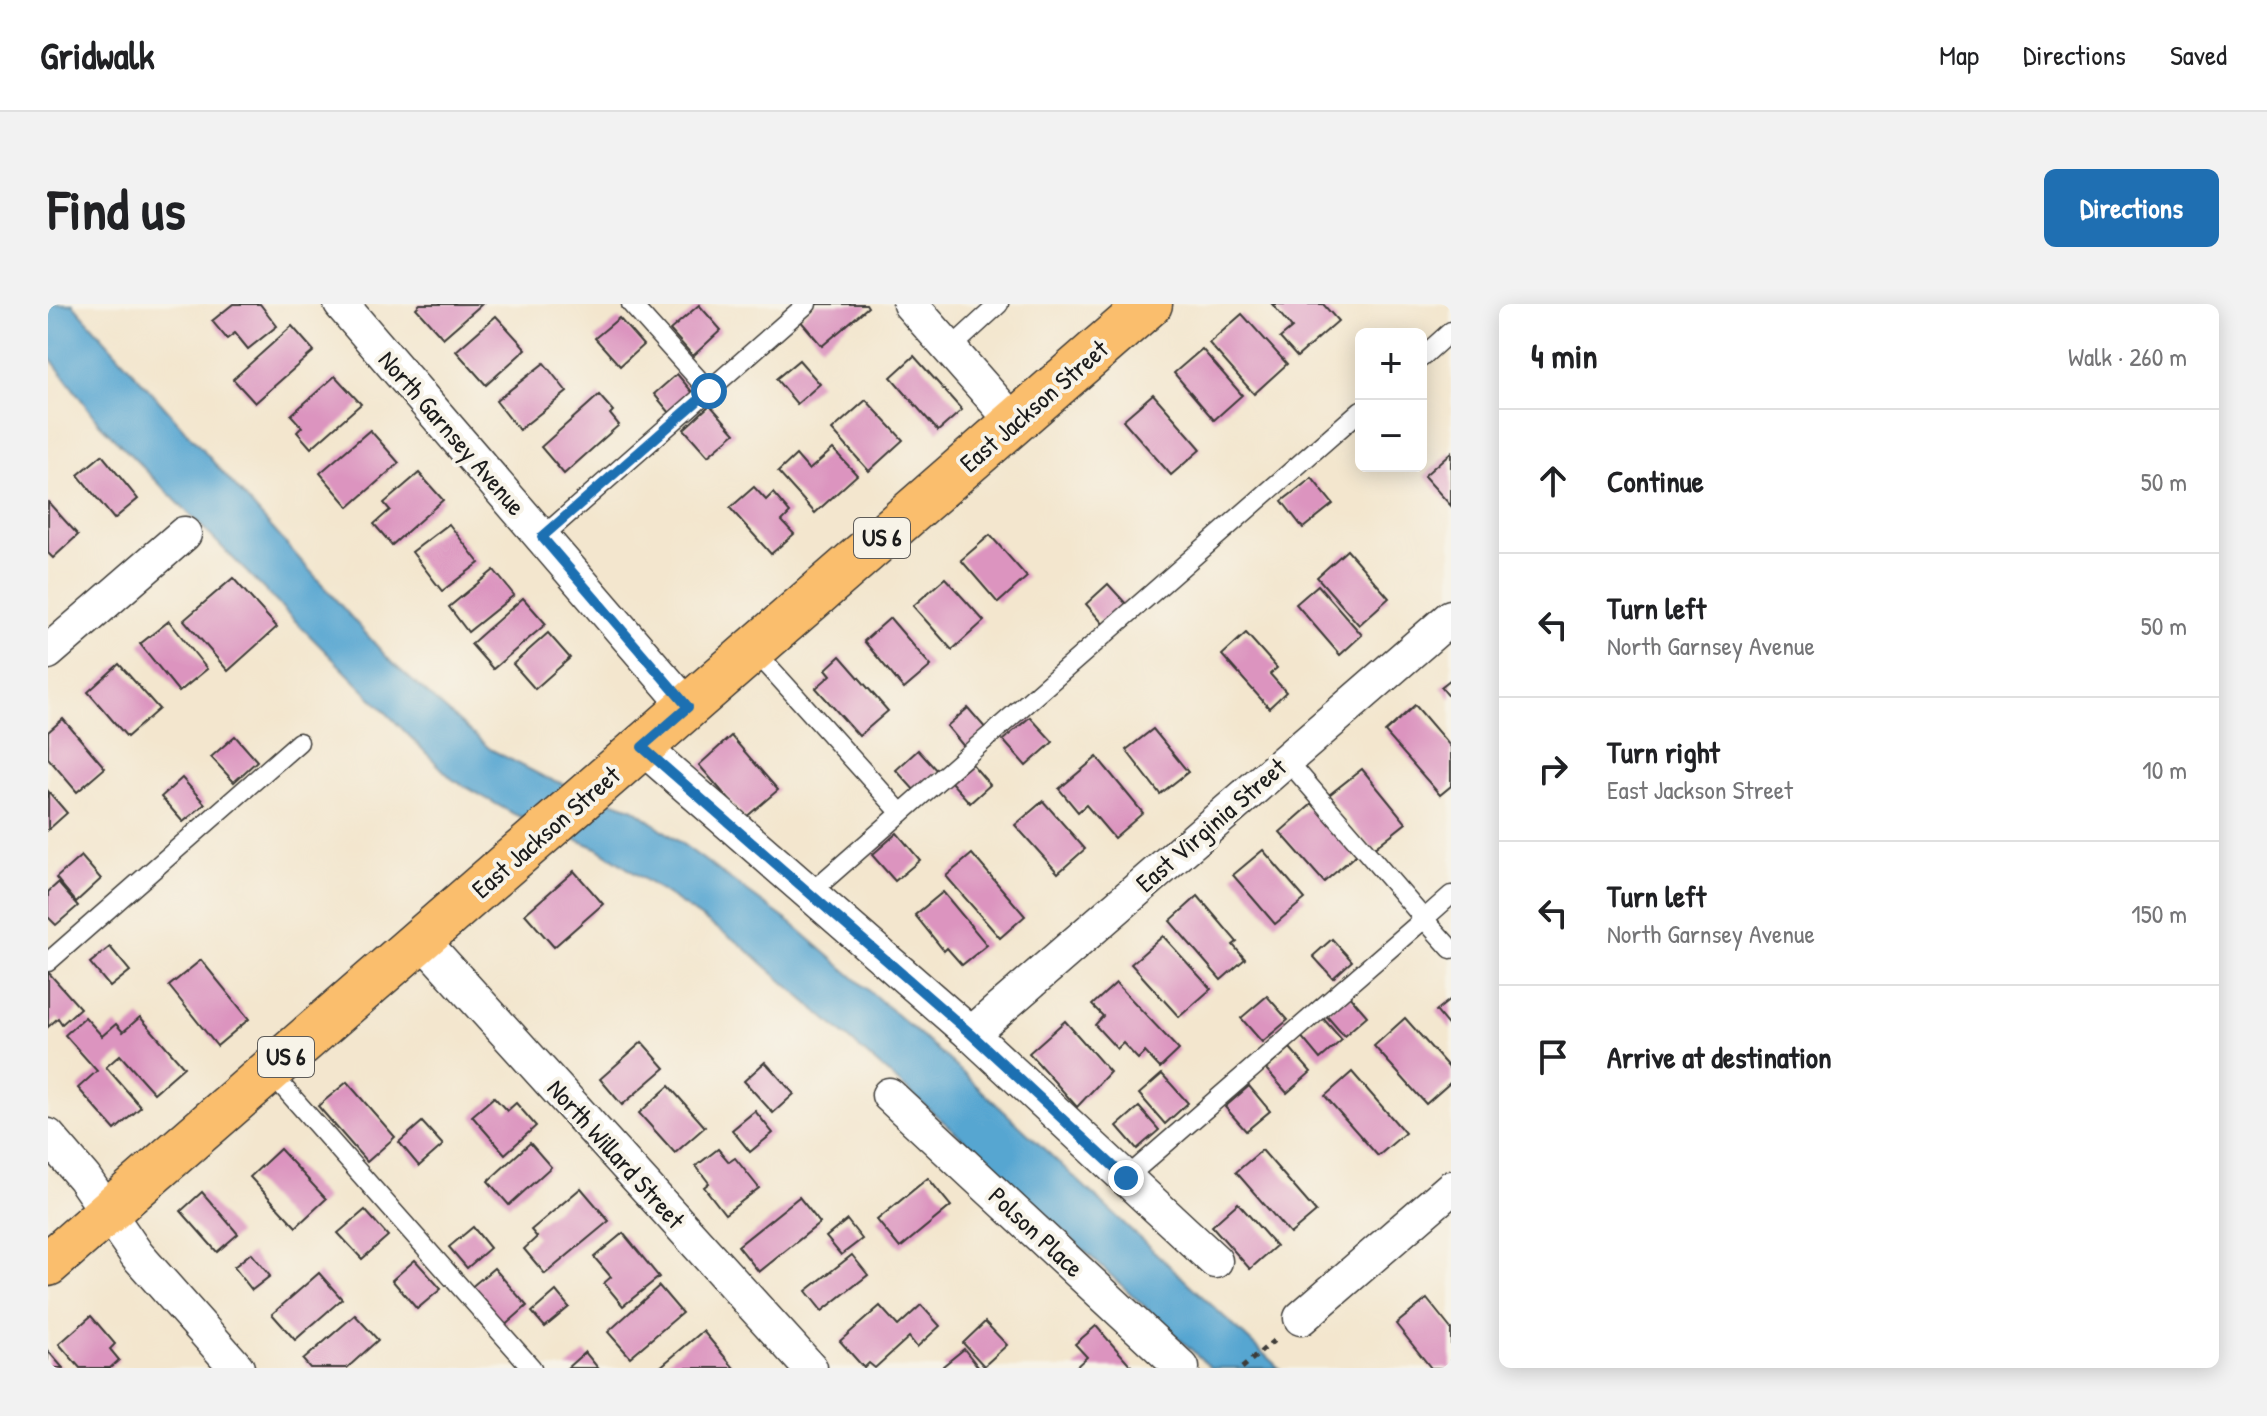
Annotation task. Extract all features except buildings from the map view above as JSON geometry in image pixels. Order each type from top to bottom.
[{"type":"main road","name":"East Jackson Street","points":[[48,1264],[1150,304]]},
{"type":"street","name":"North Garnsey Avenue","points":[[341,304],[688,707]]},
{"type":"street","points":[[910,304],[1014,422]]},
{"type":"street","points":[[48,652],[184,534]]},
{"type":"street","name":"East Virginia Street","points":[[971,1034],[1451,617]]},
{"type":"street","points":[[628,759],[810,893],[971,1034],[1215,1261]]},
{"type":"street","name":"North Willard Street","points":[[422,940],[810,1368]]},
{"type":"street","name":"Polson Place","points":[[889,1095],[1182,1368]]},
{"type":"street","points":[[48,1136],[137,1255],[237,1368]]},
{"type":"street","points":[[1301,1318],[1451,1188]]},
{"type":"lane","points":[[631,304],[709,391]]},
{"type":"lane","points":[[542,537],[807,304]]},
{"type":"lane","points":[[950,349],[999,304]]},
{"type":"lane","points":[[1427,353],[1451,331]]},
{"type":"lane","points":[[810,893],[1355,415]]},
{"type":"lane","points":[[754,650],[901,813]]},
{"type":"lane","points":[[48,962],[299,742]]},
{"type":"lane","points":[[1287,760],[1451,949]]},
{"type":"lane","points":[[1126,1178],[1451,895]]},
{"type":"lane","points":[[270,1072],[532,1368]]},
{"type":"path","points":[[1242,1368],[1301,1318]]},
{"type":"water","points":[[48,304],[73,304],[391,662],[490,749],[544,777],[634,809],[792,924],[950,1061],[1279,1368],[1211,1368],[970,1145],[739,943],[597,848],[514,814],[452,779],[99,423],[48,355]]},
{"type":"route","points":[[709,391],[542,537],[688,707],[642,747],[971,1034],[1126,1178]]}]
